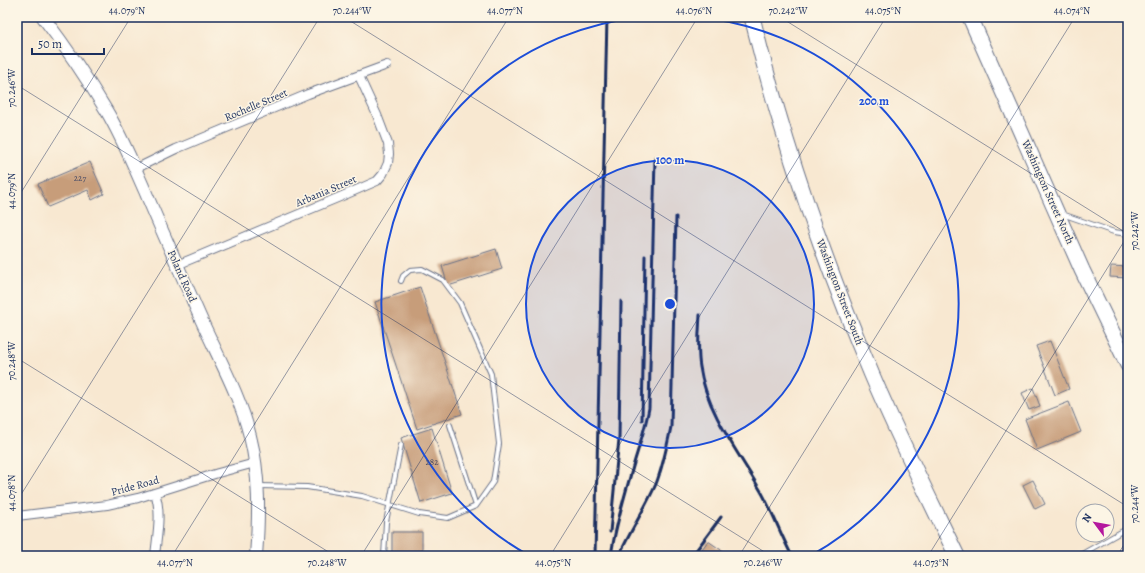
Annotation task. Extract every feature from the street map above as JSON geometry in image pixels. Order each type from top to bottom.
[{"type":"highway","name":"Washington Street South","points":[[752,17],[790,153],[816,232],[838,290],[893,423],[957,556]]},
{"type":"highway","name":"Washington Street North","points":[[970,17],[1082,270],[1128,365]]},
{"type":"street","name":"Poland Road","points":[[43,17],[85,77],[106,111],[135,169],[242,410],[250,436],[258,486],[258,529],[256,556]]},
{"type":"street","name":"Rochelle Street","points":[[135,169],[308,94],[387,65]]},
{"type":"street","name":"Arbania Street","points":[[177,265],[377,181],[383,174],[388,163],[388,144],[360,76]]},
{"type":"street","name":"Pride Road","points":[[17,516],[107,505],[138,498],[218,472],[255,463]]},
{"type":"street","points":[[155,493],[159,505],[156,556]]},
{"type":"lane","points":[[1057,212],[1114,232],[1128,234]]},
{"type":"lane","points":[[258,486],[307,487],[362,496],[419,514],[448,518],[476,506],[493,482],[499,444],[491,374],[460,303],[443,280],[422,269],[410,270],[403,276],[401,281]]},
{"type":"lane","points":[[450,425],[476,506]]},
{"type":"lane","points":[[384,556],[386,522],[401,445]]},
{"type":"lane","points":[[1080,555],[1128,528]]},
{"type":"building","points":[[90,162],[104,194],[92,200],[88,190],[48,207],[38,184]]},
{"type":"building","points":[[496,249],[502,269],[448,286],[442,266]]},
{"type":"building","points":[[1111,266],[1128,267],[1128,278],[1110,277]]},
{"type":"building","points":[[420,287],[462,414],[417,429],[375,302]]},
{"type":"building","points":[[1050,341],[1069,389],[1055,395],[1036,346]]},
{"type":"building","points":[[1033,388],[1040,406],[1029,410],[1022,393]]},
{"type":"building","points":[[1069,402],[1081,432],[1037,450],[1025,419]]},
{"type":"building","points":[[432,428],[452,493],[421,503],[401,438]]},
{"type":"building","points":[[1033,480],[1045,504],[1035,509],[1023,485]]},
{"type":"building","points":[[392,532],[422,532],[422,556],[392,556]]},
{"type":"building","points":[[708,541],[730,556],[697,556]]},
{"type":"railway","points":[[595,556],[607,17]]},
{"type":"railway","points":[[611,556],[620,513],[649,408],[655,158]]},
{"type":"railway","points":[[619,556],[656,484],[663,463],[671,427],[676,217]]},
{"type":"railway","points":[[642,420],[645,256]]},
{"type":"railway","points":[[610,532],[619,439],[621,301]]},
{"type":"railway","points":[[700,315],[698,341],[699,361],[703,383],[709,400],[725,432],[770,508],[792,556]]},
{"type":"railway","points":[[692,556],[721,517]]}]
